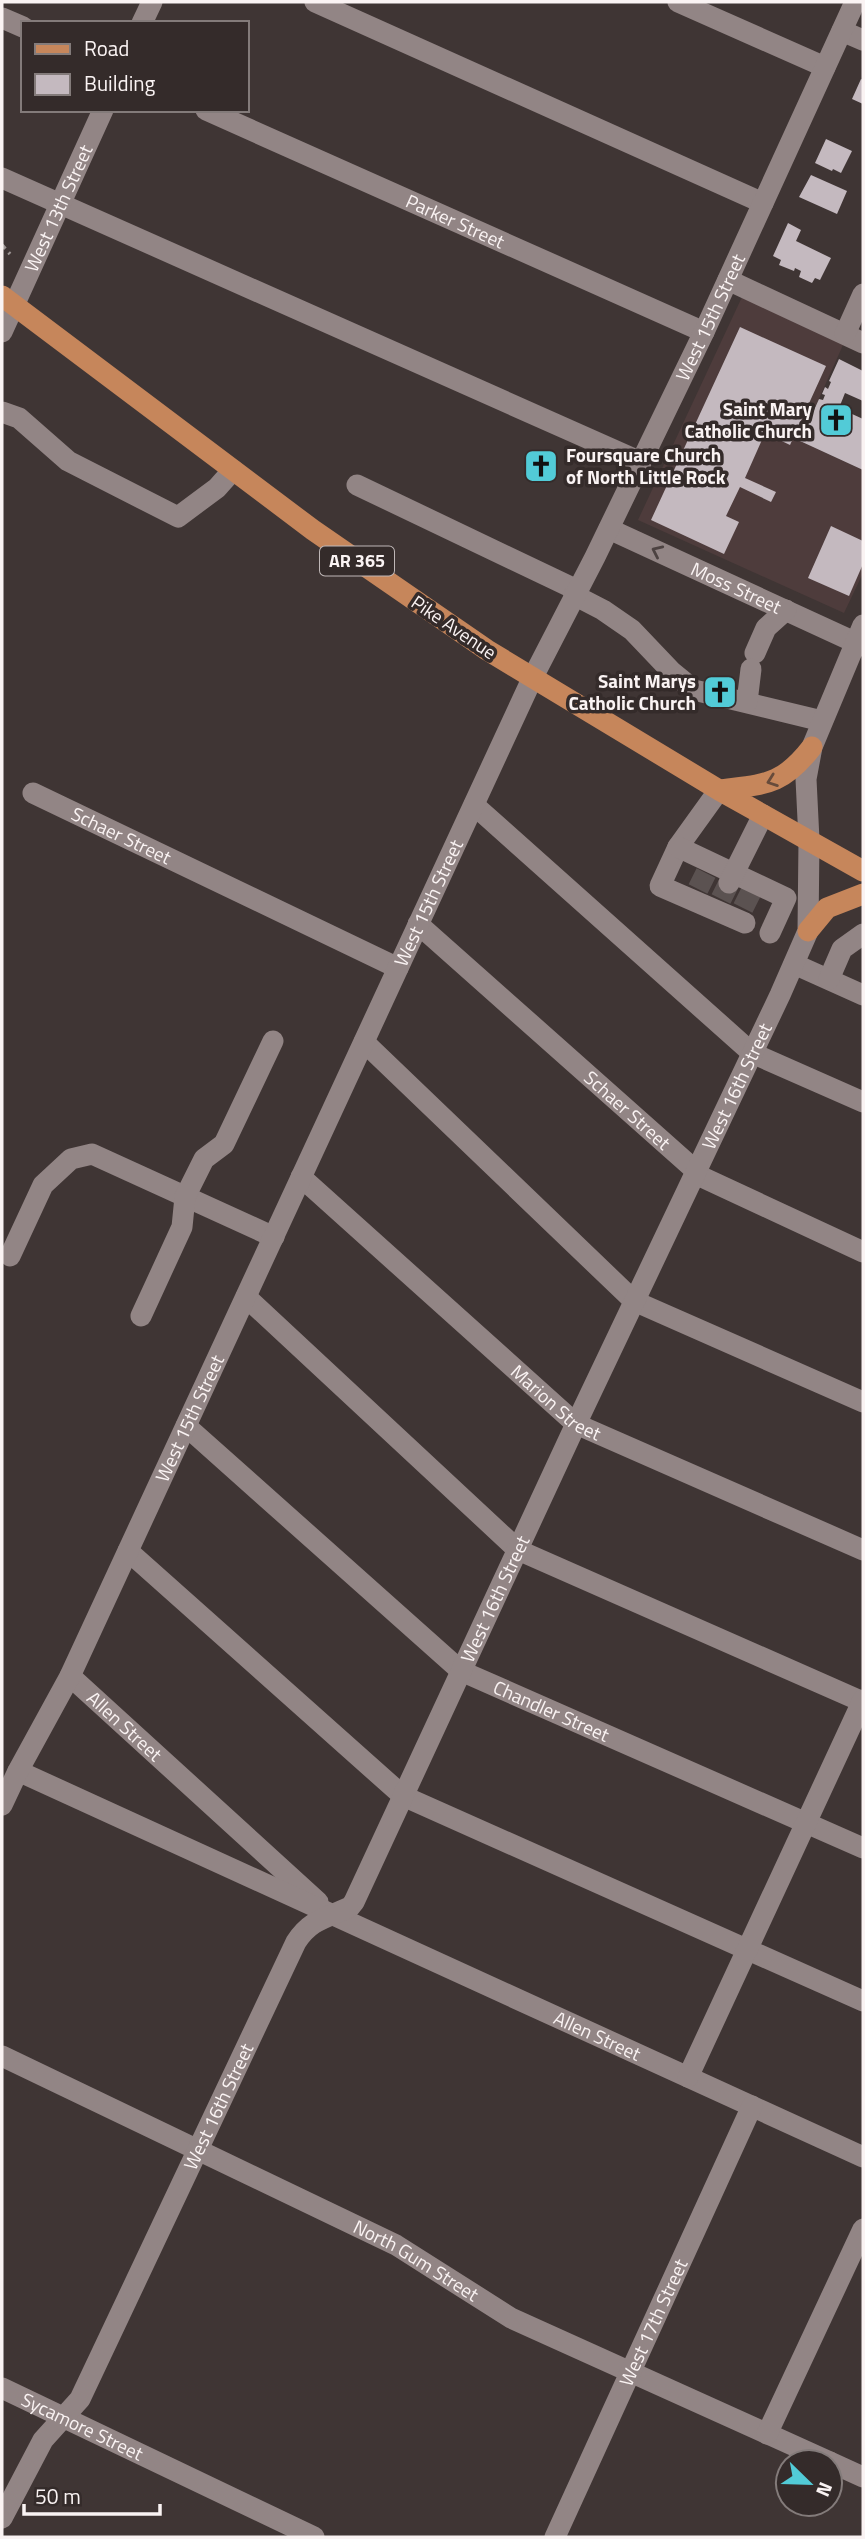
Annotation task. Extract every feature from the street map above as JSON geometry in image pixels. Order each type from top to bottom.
[{"type":"main road","name":"Pike Avenue","points":[[8,300],[313,530],[486,650],[719,790],[863,871]]},
{"type":"main road","points":[[719,790],[765,784],[785,776],[812,747]]},
{"type":"main road","points":[[801,947],[816,919],[827,908],[863,894]]},
{"type":"street","points":[[143,21],[152,2]]},
{"type":"street","points":[[315,2],[763,203]]},
{"type":"street","points":[[678,2],[825,67]]},
{"type":"street","name":"West 15th Street","points":[[2,1805],[70,1676],[532,678],[642,462],[855,2]]},
{"type":"street","points":[[2,18],[21,26]]},
{"type":"street","points":[[842,31],[863,40]]},
{"type":"street","name":"West 13th Street","points":[[2,332],[8,300],[60,204],[102,112]]},
{"type":"street","name":"Parker Street","points":[[210,112],[704,332]]},
{"type":"street","points":[[2,178],[642,462]]},
{"type":"street","points":[[728,280],[854,338],[863,294]]},
{"type":"street","points":[[2,412],[19,418],[68,461],[178,517],[217,488],[233,470]]},
{"type":"street","points":[[357,485],[575,592],[632,630],[672,672],[694,690],[822,721]]},
{"type":"street","name":"Moss Street","points":[[609,529],[786,610],[861,638]]},
{"type":"street","points":[[747,702],[753,661],[766,628],[786,610]]},
{"type":"street","name":"West 16th Street","points":[[2,2518],[9,2499],[43,2440],[80,2399],[296,1942],[305,1928],[350,1907],[354,1902],[801,947],[809,840],[806,779],[812,747],[861,638]]},
{"type":"street","points":[[719,790],[678,847],[660,886],[702,881],[725,891],[751,913],[801,947],[829,979],[862,991]]},
{"type":"street","name":"Schaer Street","points":[[33,793],[398,968]]},
{"type":"street","points":[[474,805],[752,1053],[863,1102]]},
{"type":"street","points":[[725,891],[763,815]]},
{"type":"street","points":[[678,847],[702,881],[725,891],[751,913]]},
{"type":"street","name":"Schaer Street","points":[[418,924],[704,1178],[863,1252]]},
{"type":"street","points":[[829,979],[842,949],[863,934]]},
{"type":"street","points":[[141,1316],[182,1227],[185,1197],[204,1158],[224,1144],[273,1041]]},
{"type":"street","points":[[364,1042],[634,1301],[863,1402]]},
{"type":"street","points":[[10,1256],[43,1185],[71,1159],[92,1154],[274,1237]]},
{"type":"street","name":"Marion Street","points":[[301,1177],[576,1424],[863,1550]]},
{"type":"street","points":[[246,1297],[518,1550],[863,1701],[688,2077]]},
{"type":"street","name":"Chandler Street","points":[[186,1426],[461,1671],[863,1848]]},
{"type":"street","points":[[128,1551],[403,1796],[863,2001]]},
{"type":"street","name":"Allen Street","points":[[70,1676],[332,1916]]},
{"type":"street","name":"Allen Street","points":[[18,1771],[863,2157]]},
{"type":"street","name":"North Gum Street","points":[[2,2056],[396,2245],[511,2318],[798,2448]]},
{"type":"street","name":"West 17th Street","points":[[555,2537],[752,2106]]},
{"type":"street","points":[[767,2434],[863,2229]]},
{"type":"street","name":"Sycamore Street","points":[[2,2388],[314,2537]]},
{"type":"street","name":"North Gum Street","points":[[844,2468],[863,2477]]},
{"type":"path","points":[[2,245],[10,254]]},
{"type":"shaded area","points":[[742,297],[843,345],[800,441],[863,470],[863,573],[844,613],[638,520]]},
{"type":"building","points":[[861,79],[863,80],[863,104],[852,99]]},
{"type":"building","points":[[826,139],[852,151],[841,173],[815,163]]},
{"type":"building","points":[[811,175],[847,191],[837,214],[799,197]]},
{"type":"building","points":[[788,223],[801,230],[796,241],[831,258],[820,280],[815,278],[812,283],[799,277],[801,271],[779,265],[781,260],[773,256]]},
{"type":"building","points":[[740,327],[826,366],[790,445],[765,433],[745,478],[776,492],[771,502],[740,487],[726,516],[739,522],[724,554],[651,520]]},
{"type":"building","name":"Saint Mary Catholic Church","points":[[839,359],[863,371],[863,401],[845,393],[839,408],[863,419],[863,470],[800,441],[819,399],[823,400],[825,395],[822,394],[825,387],[828,389]]},
{"type":"building","points":[[831,526],[863,541],[863,564],[849,596],[808,578]]},
{"type":"tunnel","points":[[698,889],[706,873]]},
{"type":"tunnel","points":[[721,899],[729,883]]},
{"type":"tunnel","points":[[743,908],[751,892]]},
{"type":"place","name":"Saint Mary Catholic Church","points":[[836,420]]},
{"type":"place","name":"Foursquare Church of North Little Rock","points":[[541,466]]},
{"type":"place","name":"Saint Marys Catholic Church","points":[[720,692]]}]
